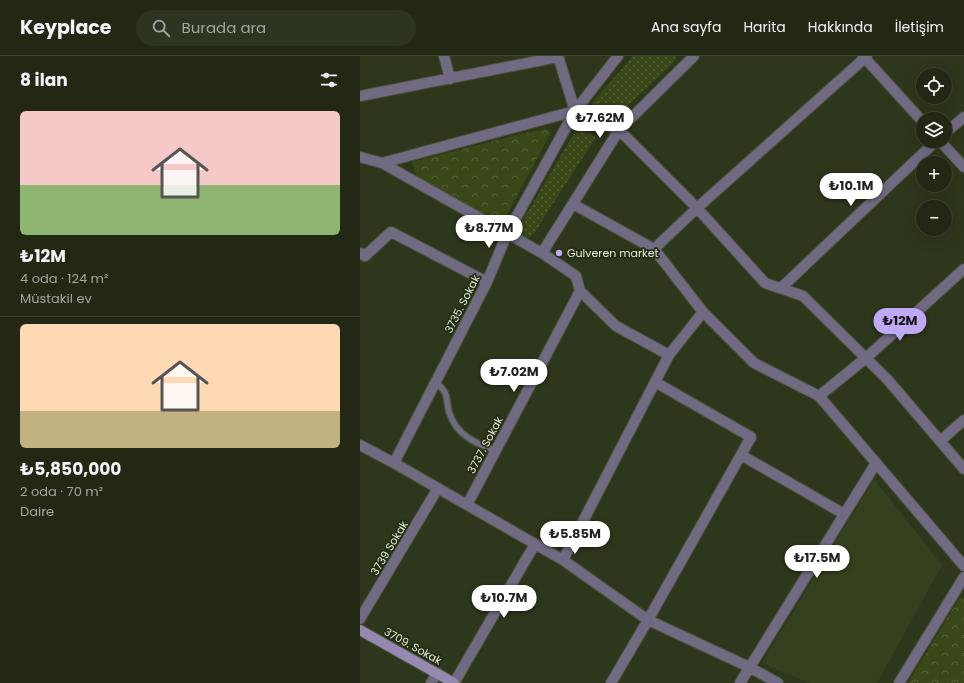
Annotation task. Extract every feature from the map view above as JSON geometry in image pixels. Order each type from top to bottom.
[{"type":"street","points":[[444,56],[450,78]]},
{"type":"street","points":[[360,96],[558,56],[576,112]]},
{"type":"street","name":"3735. Sokak","points":[[394,463],[486,282],[507,234],[576,112],[618,56]]},
{"type":"street","points":[[542,253],[619,130],[694,56]]},
{"type":"street","points":[[654,248],[865,57],[916,114]]},
{"type":"street","points":[[382,163],[576,112],[619,130],[697,208],[765,283],[803,296],[887,380],[964,469]]},
{"type":"street","points":[[952,127],[964,117]]},
{"type":"street","points":[[781,288],[929,148]]},
{"type":"street","points":[[946,148],[964,167]]},
{"type":"street","points":[[360,157],[382,163],[542,253],[576,276],[580,291],[616,326],[669,355]]},
{"type":"street","points":[[573,204],[654,248],[703,312],[754,363],[819,396],[964,566]]},
{"type":"street","points":[[362,258],[391,232],[486,282]]},
{"type":"street","points":[[819,396],[866,358],[964,269]]},
{"type":"street","name":"3737. Sokak","points":[[467,505],[580,291]]},
{"type":"street","points":[[563,560],[669,355],[703,312]]},
{"type":"street","points":[[612,683],[751,436],[655,382]]},
{"type":"street","points":[[940,441],[964,420]]},
{"type":"street","points":[[360,445],[563,560],[648,620],[749,667],[778,683]]},
{"type":"street","points":[[741,455],[844,514]]},
{"type":"street","points":[[740,683],[876,463]]},
{"type":"street","name":"3739 Sokak","points":[[360,619],[438,488]]},
{"type":"street","points":[[454,683],[535,544]]},
{"type":"street","points":[[899,683],[964,577]]},
{"type":"street","name":"3709. Sokak","points":[[360,630],[454,683]]},
{"type":"street","points":[[431,683],[437,673]]},
{"type":"lane","points":[[435,382],[445,392],[451,416],[461,432],[473,442],[496,452]]},
{"type":"shaded area","points":[[874,479],[942,565],[877,683],[809,683],[762,663]]},
{"type":"green space","points":[[633,56],[676,56],[676,60],[613,120],[593,109],[592,103]]},
{"type":"green space","points":[[546,129],[551,133],[502,224],[417,177],[412,162],[525,133]]},
{"type":"green space","points":[[581,130],[596,137],[533,235],[528,238],[523,236],[517,230],[573,135]]},
{"type":"green space","points":[[960,597],[964,599],[964,683],[908,683]]},
{"type":"place","name":"Gulveren market","points":[[559,253]]}]
